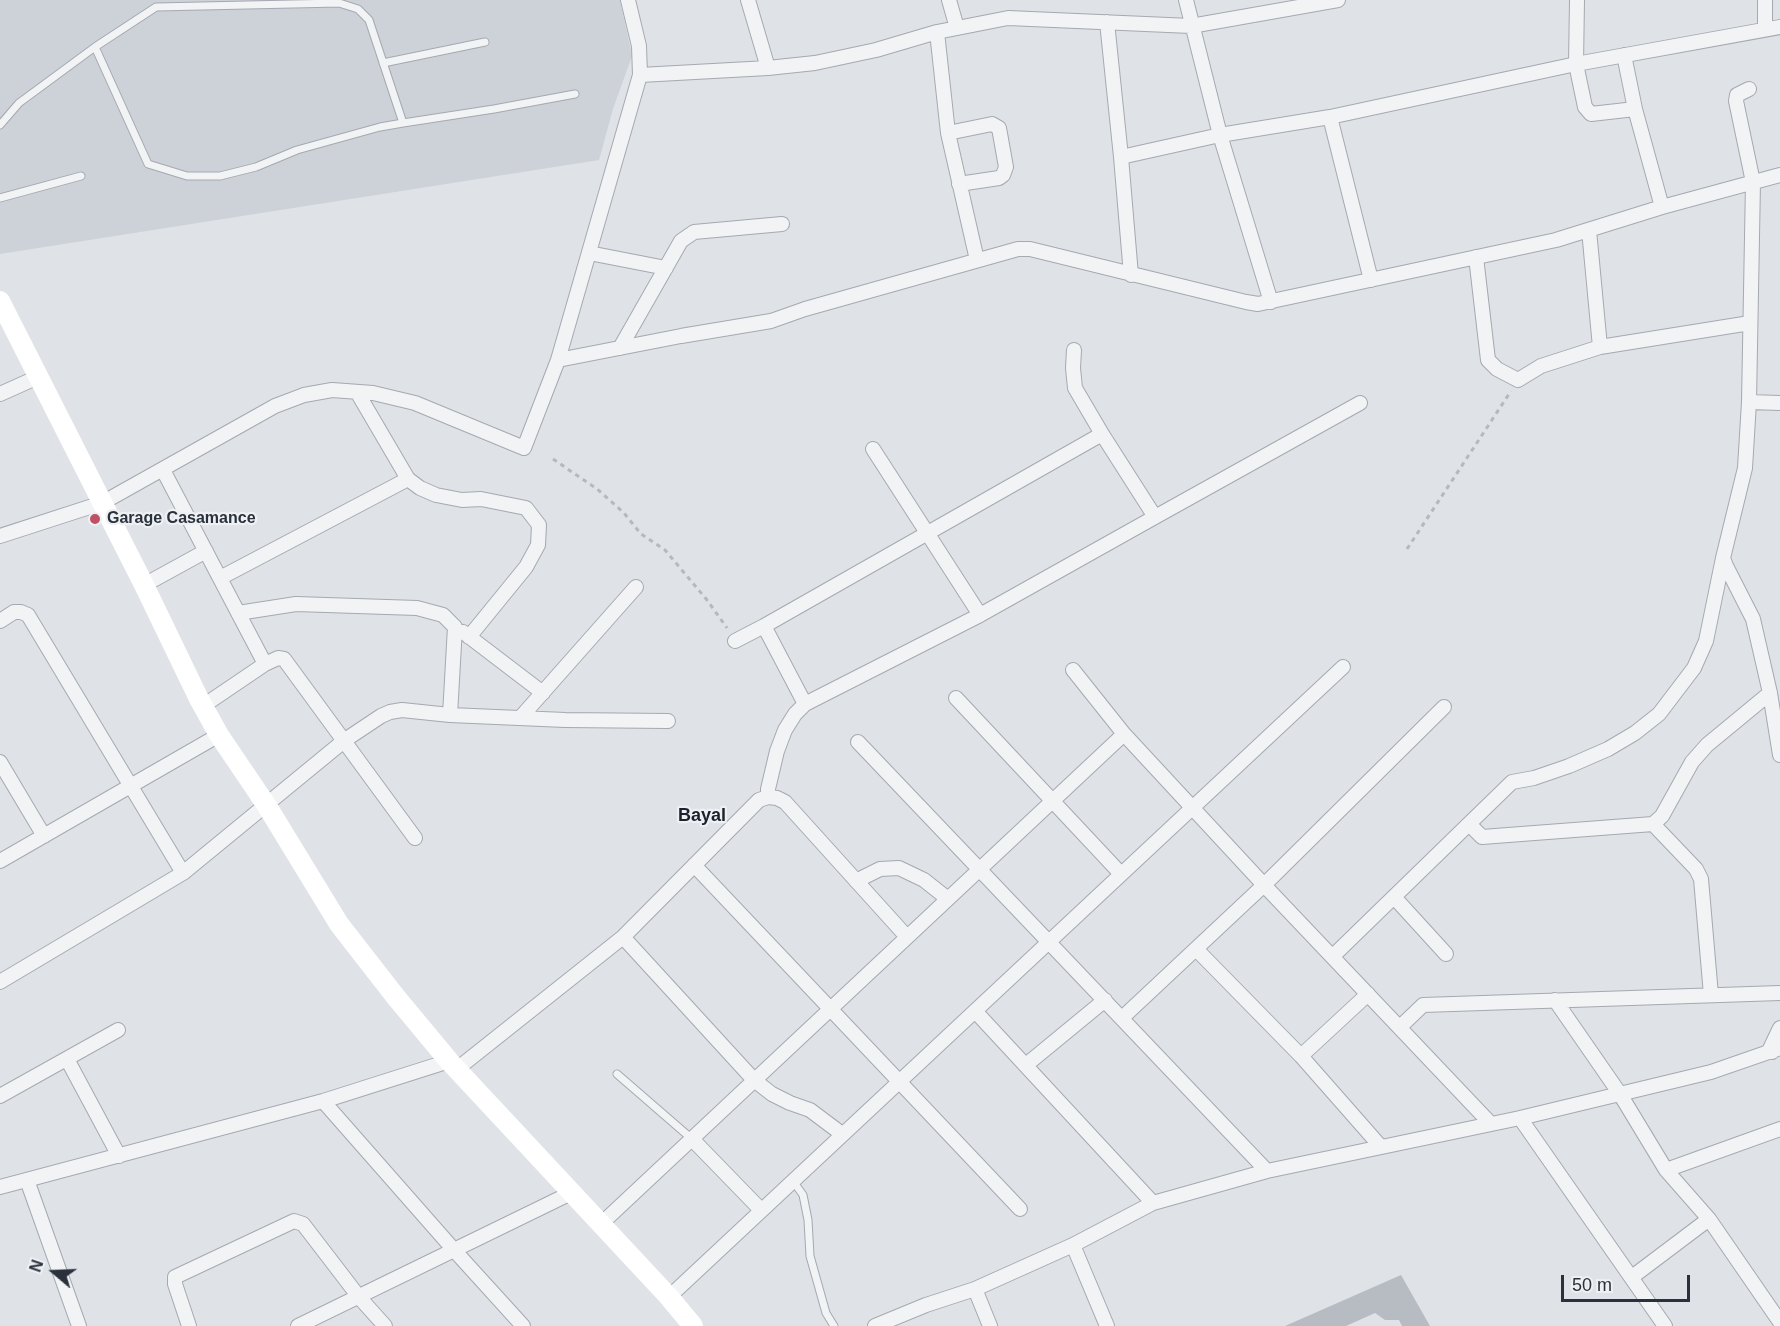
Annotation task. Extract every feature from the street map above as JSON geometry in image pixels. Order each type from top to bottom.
[{"type":"street","points":[[0,536],[102,503],[275,406],[304,395],[332,390],[373,393],[415,403],[524,448],[558,360],[640,75],[639,46],[628,0]]},
{"type":"street","points":[[748,0],[768,68]]},
{"type":"street","points":[[949,0],[957,28]]},
{"type":"street","points":[[1186,0],[1220,135],[1271,302]]},
{"type":"street","points":[[640,75],[768,68],[843,58],[937,32],[1008,18],[1191,26],[1338,0]]},
{"type":"street","points":[[1577,0],[1576,64],[1585,107],[1591,114],[1635,109]]},
{"type":"street","points":[[1765,0],[1765,29]]},
{"type":"street","points":[[1107,22],[1131,275]]},
{"type":"street","points":[[1121,157],[1220,135],[1330,117],[1576,64],[1780,27]]},
{"type":"street","points":[[937,32],[948,133],[977,260]]},
{"type":"street","points":[[1624,55],[1635,109],[1662,207]]},
{"type":"street","points":[[1333,956],[1512,782],[1534,778],[1569,766],[1608,749],[1635,733],[1659,714],[1694,668],[1706,641],[1745,468],[1749,402],[1753,182],[1736,101],[1737,95],[1749,89]]},
{"type":"street","points":[[1330,117],[1371,280]]},
{"type":"street","points":[[948,133],[992,124],[999,128],[1006,168],[1003,175],[999,178],[959,184]]},
{"type":"street","points":[[558,360],[771,321],[805,309],[1009,251],[1030,249],[1258,304],[1556,240],[1662,207],[1780,175]]},
{"type":"street","points":[[620,348],[681,241],[694,232],[782,224]]},
{"type":"street","points":[[1589,230],[1600,347]]},
{"type":"street","points":[[589,253],[666,268]]},
{"type":"street","points":[[1476,257],[1488,360],[1497,369],[1518,380],[1542,366],[1600,347],[1750,323]]},
{"type":"street","points":[[0,301],[203,706],[339,924],[453,1065],[669,1297],[693,1326]]},
{"type":"street","points":[[1074,350],[1072,368],[1075,388],[1155,517]]},
{"type":"street","points":[[0,394],[38,377]]},
{"type":"street","points":[[357,392],[408,479],[420,488],[436,495],[462,500],[481,499],[526,508],[539,525],[538,545],[526,567],[469,637]]},
{"type":"street","points":[[1749,402],[1780,403]]},
{"type":"street","points":[[768,797],[777,751],[785,730],[795,714],[805,704],[980,615],[1360,403]]},
{"type":"street","points":[[735,640],[928,534],[1102,434]]},
{"type":"street","points":[[873,449],[980,615]]},
{"type":"street","points":[[163,470],[265,664]]},
{"type":"street","points":[[220,578],[408,479]]},
{"type":"street","points":[[144,585],[206,551]]},
{"type":"street","points":[[1723,558],[1753,619],[1770,693],[1780,755]]},
{"type":"street","points":[[521,717],[636,587]]},
{"type":"street","points":[[238,613],[296,604],[417,608],[443,615],[455,627],[543,693]]},
{"type":"street","points":[[0,621],[14,612],[28,615],[183,873]]},
{"type":"street","points":[[764,626],[805,704]]},
{"type":"street","points":[[450,715],[455,627]]},
{"type":"street","points":[[203,706],[265,664],[278,658],[284,659],[415,838]]},
{"type":"street","points":[[669,1297],[1343,667]]},
{"type":"street","points":[[1072,670],[1124,734],[1192,808],[1491,1124]]},
{"type":"street","points":[[1469,824],[1482,837],[1653,824],[1662,816],[1692,762],[1707,745],[1770,693]]},
{"type":"street","points":[[956,698],[1121,874]]},
{"type":"street","points":[[1122,1018],[1264,885],[1444,707]]},
{"type":"street","points":[[0,982],[183,873],[345,740],[390,712],[402,710],[450,715],[565,720],[668,721]]},
{"type":"street","points":[[601,1224],[1124,734]]},
{"type":"street","points":[[0,861],[219,735]]},
{"type":"street","points":[[858,742],[1267,1171]]},
{"type":"street","points":[[0,762],[44,836]]},
{"type":"street","points":[[0,1186],[453,1065],[622,937],[759,800],[768,797],[786,802],[907,937]]},
{"type":"street","points":[[1653,824],[1696,869],[1701,879],[1710,995]]},
{"type":"street","points":[[694,865],[1020,1209]]},
{"type":"street","points":[[856,881],[880,869],[899,868],[924,880],[948,899]]},
{"type":"street","points":[[1394,897],[1446,954]]},
{"type":"street","points":[[622,937],[754,1080],[772,1094],[810,1110],[842,1134]]},
{"type":"street","points":[[1196,949],[1301,1056],[1381,1147]]},
{"type":"street","points":[[1400,1028],[1423,1005],[1780,993]]},
{"type":"street","points":[[1301,1056],[1368,994]]},
{"type":"street","points":[[1026,1065],[1105,1000]]},
{"type":"street","points":[[1555,1000],[1620,1094],[1666,1170],[1709,1219],[1780,1322]]},
{"type":"street","points":[[975,1011],[1153,1203]]},
{"type":"street","points":[[880,1325],[926,1305],[975,1289],[1073,1245],[1153,1203],[1267,1171],[1520,1118],[1711,1072],[1776,1051],[1780,1028]]},
{"type":"street","points":[[0,1096],[118,1030]]},
{"type":"street","points":[[67,1059],[119,1156]]},
{"type":"street","points":[[323,1101],[524,1326]]},
{"type":"street","points":[[1520,1118],[1665,1326]]},
{"type":"street","points":[[1666,1170],[1779,1132]]},
{"type":"street","points":[[692,1139],[761,1210]]},
{"type":"street","points":[[27,1180],[80,1326]]},
{"type":"street","points":[[298,1326],[571,1193]]},
{"type":"street","points":[[1632,1278],[1709,1219]]},
{"type":"street","points":[[189,1326],[175,1284],[175,1277],[294,1221],[303,1224],[359,1297],[385,1326]]},
{"type":"street","points":[[1073,1245],[1107,1326]]},
{"type":"street","points":[[975,1289],[990,1326]]},
{"type":"lane","points":[[0,125],[19,103],[95,46],[156,7],[339,3],[358,9],[369,20],[403,123]]},
{"type":"lane","points":[[383,63],[485,42]]},
{"type":"lane","points":[[95,46],[147,164],[187,176],[220,176],[256,167],[297,150],[380,127],[575,94]]},
{"type":"lane","points":[[0,198],[81,176]]},
{"type":"lane","points":[[617,1074],[692,1139]]},
{"type":"lane","points":[[793,1181],[803,1196],[808,1220],[810,1256],[826,1313],[834,1326]]},
{"type":"path","points":[[1407,549],[1518,380]]},
{"type":"path","points":[[554,459],[597,489],[624,513],[641,534],[665,550],[707,600],[735,640]]},
{"type":"shaded area","points":[[0,0],[620,0],[632,56],[613,109],[599,160],[0,254]]},
{"type":"building","points":[[1401,1275],[1430,1326],[1402,1326],[1399,1320],[1385,1320],[1375,1313],[1346,1326],[1285,1326]]},
{"type":"place","name":"Garage Casamance","points":[[95,519]]},
{"type":"district","name":"Bayal","points":[[702,816]]}]
